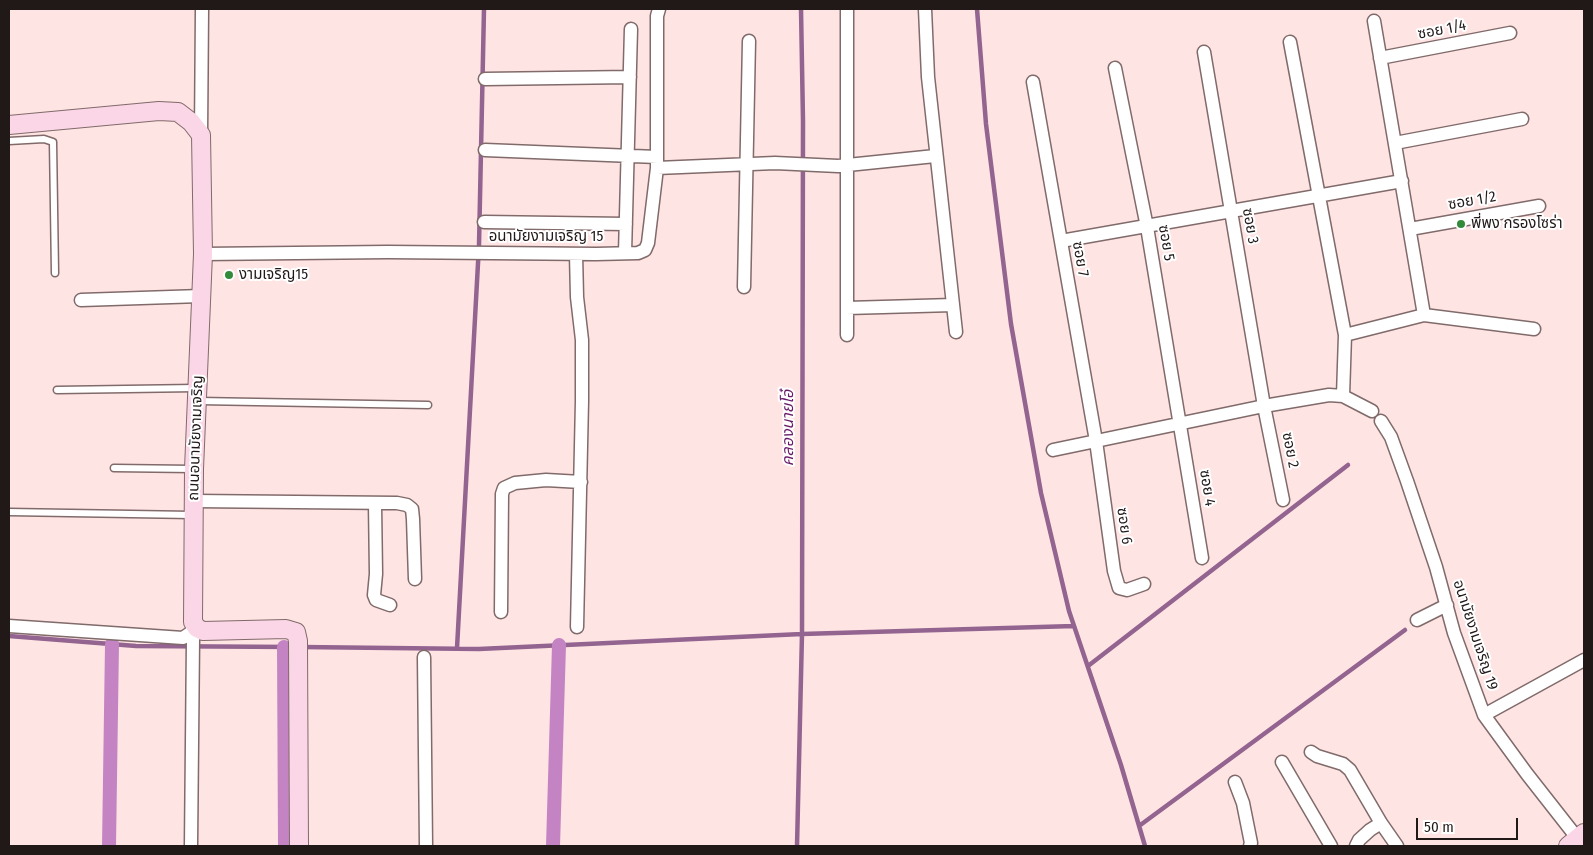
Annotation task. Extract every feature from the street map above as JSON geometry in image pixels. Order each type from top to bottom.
[{"type":"street","points":[[201,135],[202,9]]},
{"type":"street","name":"อนามัยงามเจริญ 15","points":[[203,254],[576,254],[638,253],[645,250],[648,243],[657,162],[657,26],[659,9]]},
{"type":"street","points":[[847,9],[847,335]]},
{"type":"street","points":[[925,9],[928,77],[956,332]]},
{"type":"street","points":[[1374,21],[1424,314]]},
{"type":"street","points":[[625,253],[630,29]]},
{"type":"street","name":"ซอย 1/4","points":[[1380,58],[1510,33]]},
{"type":"street","points":[[744,287],[749,41]]},
{"type":"street","points":[[1290,42],[1345,335],[1343,396]]},
{"type":"street","name":"ซอย 3","points":[[1204,52],[1264,406]]},
{"type":"street","name":"ซอย 5","points":[[1115,68],[1148,227],[1180,424]]},
{"type":"street","points":[[485,79],[630,77]]},
{"type":"street","name":"ซอย 7","points":[[1033,82],[1096,441]]},
{"type":"street","points":[[9,125],[178,112],[191,122],[201,135]]},
{"type":"street","points":[[1395,143],[1522,119]]},
{"type":"street","name":"ถนนอนามัยงามเจริญ","points":[[197,628],[192,622],[194,469],[203,254],[201,135]]},
{"type":"street","points":[[485,150],[627,155],[657,162],[746,164],[847,165],[936,156]]},
{"type":"street","points":[[1061,241],[1402,181]]},
{"type":"street","name":"ซอย 1/2","points":[[1410,229],[1539,206]]},
{"type":"street","points":[[484,222],[626,224]]},
{"type":"street","points":[[576,254],[577,297],[582,340],[577,627]]},
{"type":"street","points":[[81,300],[201,296]]},
{"type":"street","points":[[847,308],[953,305]]},
{"type":"street","points":[[1345,335],[1424,314],[1534,329]]},
{"type":"street","points":[[1053,450],[1312,397],[1343,396],[1372,411]]},
{"type":"street","name":"ซอย 2","points":[[1264,406],[1283,500]]},
{"type":"street","name":"อนามัยงามเจริญ 19","points":[[1381,421],[1391,437],[1407,481],[1436,567],[1454,633],[1484,715],[1577,839]]},
{"type":"street","name":"ซอย 4","points":[[1180,424],[1202,558]]},
{"type":"street","name":"ซอย 6","points":[[1096,441],[1114,571],[1119,588],[1127,590],[1144,584]]},
{"type":"street","points":[[501,612],[502,494],[504,488],[515,483],[546,480],[581,482]]},
{"type":"street","points":[[193,508],[397,503],[407,505],[412,509],[415,579]]},
{"type":"street","points":[[375,504],[376,574],[374,595],[376,600],[390,605]]},
{"type":"street","points":[[1417,620],[1446,605]]},
{"type":"street","points":[[9,626],[183,638],[197,628]]},
{"type":"street","points":[[191,846],[192,640],[197,628]]},
{"type":"street","points":[[197,628],[203,630],[286,629],[296,632],[298,641],[299,846]]},
{"type":"street","points":[[424,657],[426,846]]},
{"type":"street","points":[[1484,715],[1584,660]]},
{"type":"street","points":[[1311,752],[1316,756],[1342,764],[1350,770],[1397,846]]},
{"type":"street","points":[[1282,762],[1331,846]]},
{"type":"street","points":[[1235,782],[1243,803],[1250,846]]},
{"type":"street","points":[[1356,846],[1359,840],[1370,830],[1382,823]]},
{"type":"lane","points":[[9,141],[44,139],[53,142],[55,273]]},
{"type":"lane","points":[[57,390],[197,394],[428,405]]},
{"type":"lane","points":[[114,468],[194,469]]},
{"type":"lane","points":[[9,512],[193,508]]},
{"type":"waterway","points":[[457,648],[479,245],[484,9]]},
{"type":"waterway","name":"คลองนายโอ๋","points":[[797,846],[802,634],[803,121],[801,9]]},
{"type":"waterway","points":[[977,9],[986,124],[1011,324],[1041,493],[1069,611],[1121,765],[1145,846]]},
{"type":"waterway","points":[[1088,666],[1348,465]]},
{"type":"waterway","points":[[301,647],[479,649],[802,634],[1074,626]]},
{"type":"waterway","points":[[1139,826],[1405,630]]},
{"type":"waterway","points":[[9,636],[136,646],[293,647]]},
{"type":"waterway","points":[[109,846],[112,644]]},
{"type":"waterway","points":[[553,846],[559,645]]},
{"type":"waterway","points":[[284,647],[285,846]]},
{"type":"place","name":"พี่พง กรองโซร่า","points":[[1461,224]]},
{"type":"place","name":"งามเจริญ15","points":[[229,275]]}]
